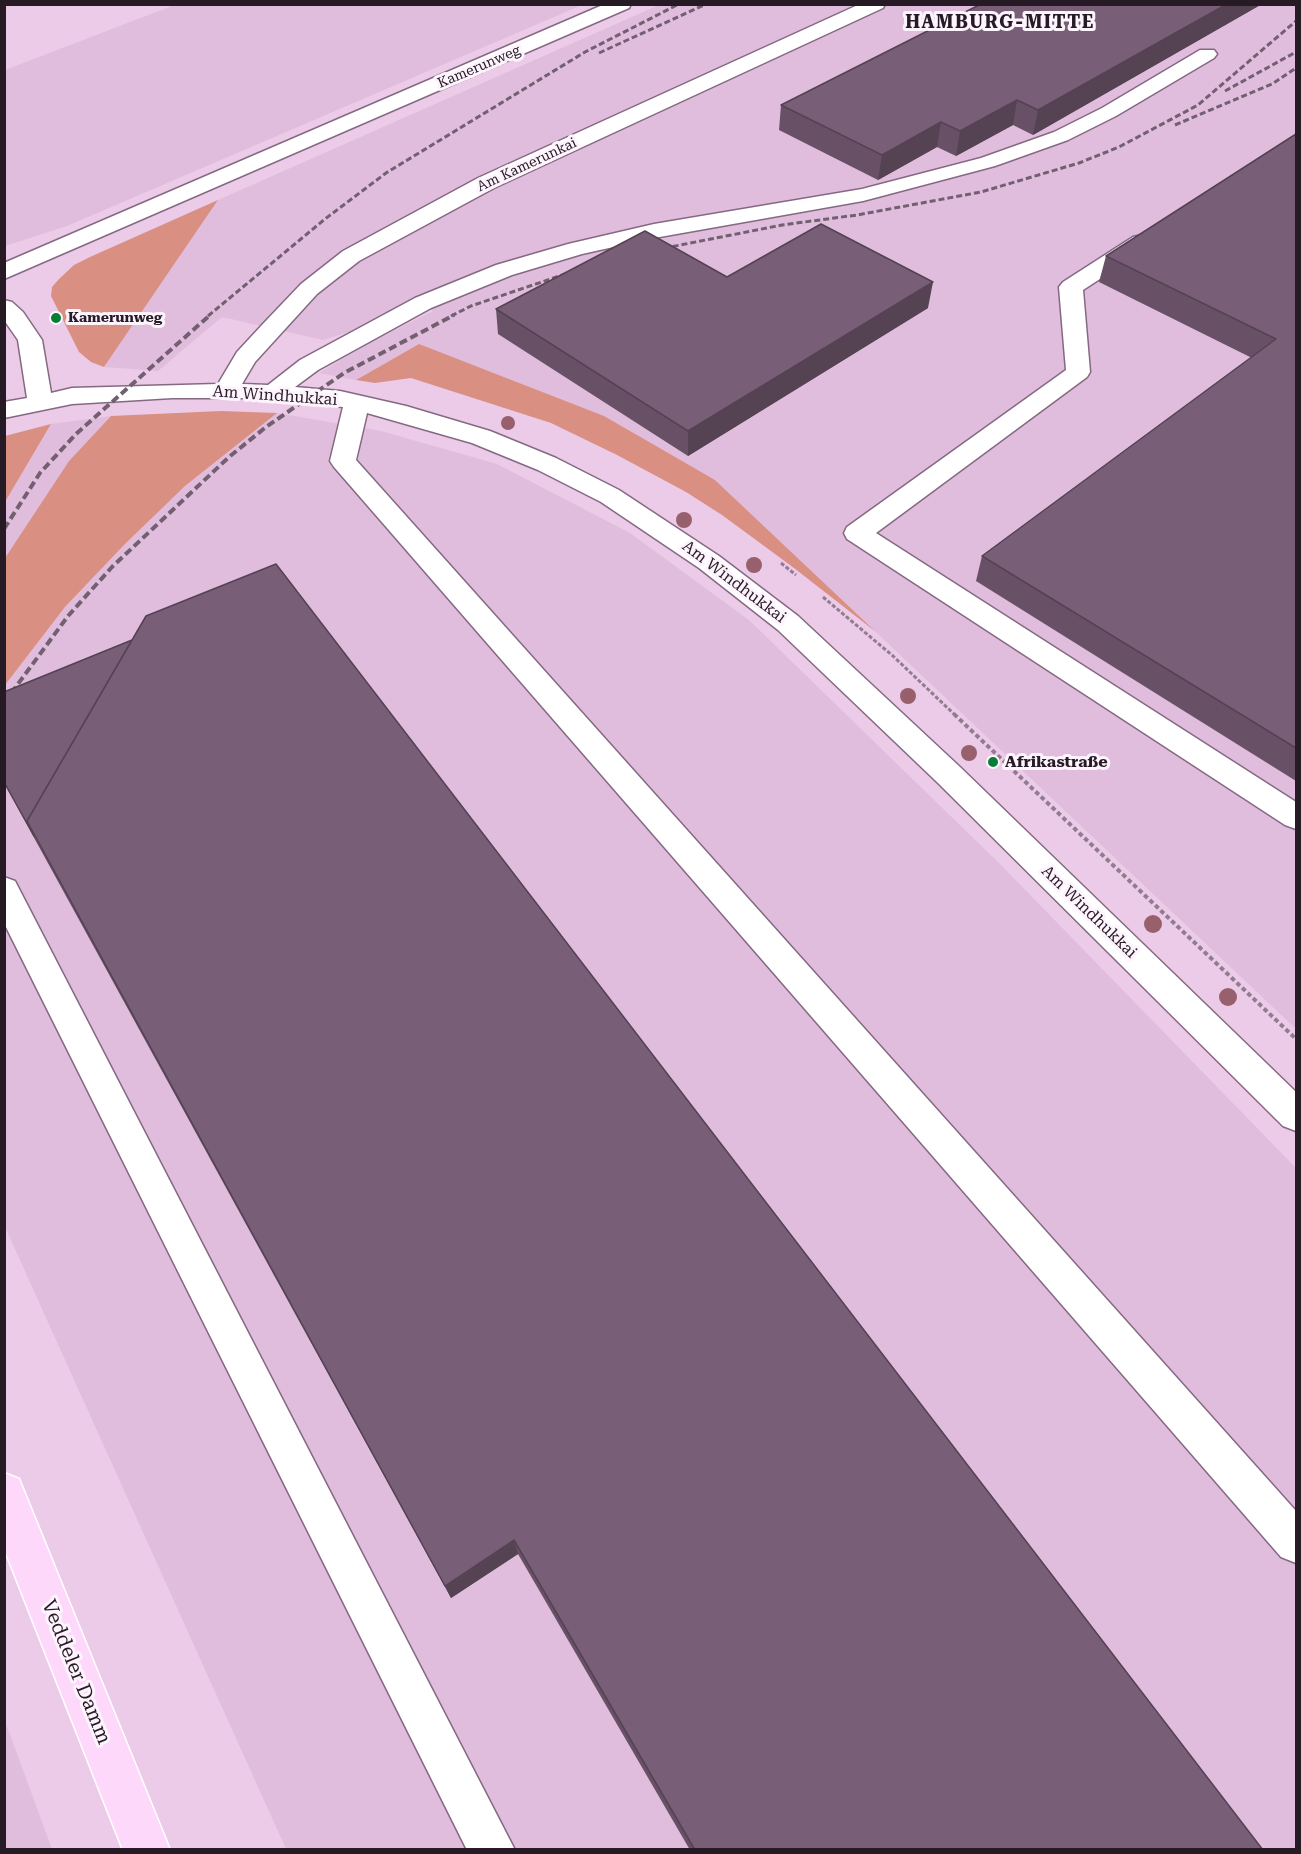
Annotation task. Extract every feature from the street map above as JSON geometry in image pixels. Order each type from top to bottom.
[{"type":"main road","name":"Veddeler Damm","points":[[4,1494],[147,1850]]},
{"type":"street","name":"Kamerunweg","points":[[4,272],[622,4]]},
{"type":"street","name":"Am Kamerunkai","points":[[228,390],[234,375],[262,339],[309,289],[351,256],[486,183],[876,4]]},
{"type":"street","points":[[273,393],[309,365],[344,345],[423,303],[504,270],[576,249],[654,231],[863,195],[934,178],[1061,135],[1109,112],[1207,54]]},
{"type":"street","points":[[934,178],[964,165],[1023,130]]},
{"type":"street","points":[[863,195],[887,185],[946,151]]},
{"type":"street","points":[[1159,230],[1071,287],[1078,372],[856,533],[1296,817]]},
{"type":"street","points":[[4,307],[15,317],[30,340],[40,402]]},
{"type":"street","name":"Am Windhukkai","points":[[4,410],[40,402],[111,394],[228,390],[357,403],[406,414],[463,431],[548,464],[641,514],[788,622],[850,679],[1296,1116]]},
{"type":"street","points":[[357,403],[343,461],[1296,1542]]},
{"type":"street","points":[[4,890],[492,1850]]},
{"type":"shaded area","points":[[177,4],[582,5],[67,226],[5,246],[5,70]]},
{"type":"shaded area","points":[[659,5],[1296,5],[1296,1029],[715,480],[419,344],[356,380],[319,373],[369,343],[433,311],[415,298],[349,332],[323,340],[222,317],[158,371],[104,367],[218,200]]},
{"type":"shaded area","points":[[218,200],[104,367],[91,362],[79,352],[51,296],[52,287],[59,279],[74,265],[90,257]]},
{"type":"shaded area","points":[[419,344],[604,416],[715,480],[876,632],[722,515],[686,492],[551,423],[411,378],[375,383],[356,380]]},
{"type":"shaded area","points":[[221,411],[277,413],[185,486],[125,544],[65,607],[5,685],[5,558],[69,461],[111,416]]},
{"type":"shaded area","points":[[277,413],[381,431],[497,464],[630,533],[749,620],[1002,866],[1296,1168],[1296,1849],[286,1849],[5,1227],[4,685],[65,607],[125,544],[185,486]]},
{"type":"shaded area","points":[[111,416],[69,461],[5,558],[5,502],[51,424]]},
{"type":"shaded area","points":[[51,424],[5,502],[5,436]]},
{"type":"shaded area","points":[[5,1721],[52,1849],[5,1849]]},
{"type":"building","points":[[981,4],[1227,4],[1038,110],[1017,100],[960,131],[941,122],[882,155],[781,105]]},
{"type":"building","points":[[1296,134],[1296,748],[982,556],[1276,339],[1106,256]]},
{"type":"building","points":[[821,224],[933,282],[688,431],[496,309],[645,231],[727,277]]},
{"type":"building","points":[[276,564],[1263,1850],[695,1850],[514,1540],[445,1586],[27,821],[146,616]]},
{"type":"building","points":[[132,640],[27,821],[34,836],[4,782],[4,692]]},
{"type":"railway","points":[[208,316],[325,219],[386,173],[585,52],[679,4]]},
{"type":"railway","points":[[599,53],[706,4]]},
{"type":"railway","points":[[655,250],[782,225],[857,215],[981,192],[1079,163],[1119,147],[1198,105],[1296,21]]},
{"type":"railway","points":[[1225,91],[1296,52]]},
{"type":"railway","points":[[1175,125],[1272,84],[1296,68]]},
{"type":"railway","points":[[451,316],[471,306],[577,270]]},
{"type":"railway","points":[[4,529],[40,473],[76,434],[210,315]]},
{"type":"railway","points":[[4,703],[68,616],[112,567],[229,457],[266,427],[344,373],[454,315]]},
{"type":"place","name":"Kamerunweg","points":[[56,318]]},
{"type":"place","name":"Afrikastraße","points":[[993,762]]},
{"type":"district","name":"HAMBURG-MITTE","points":[[1000,23]]}]
